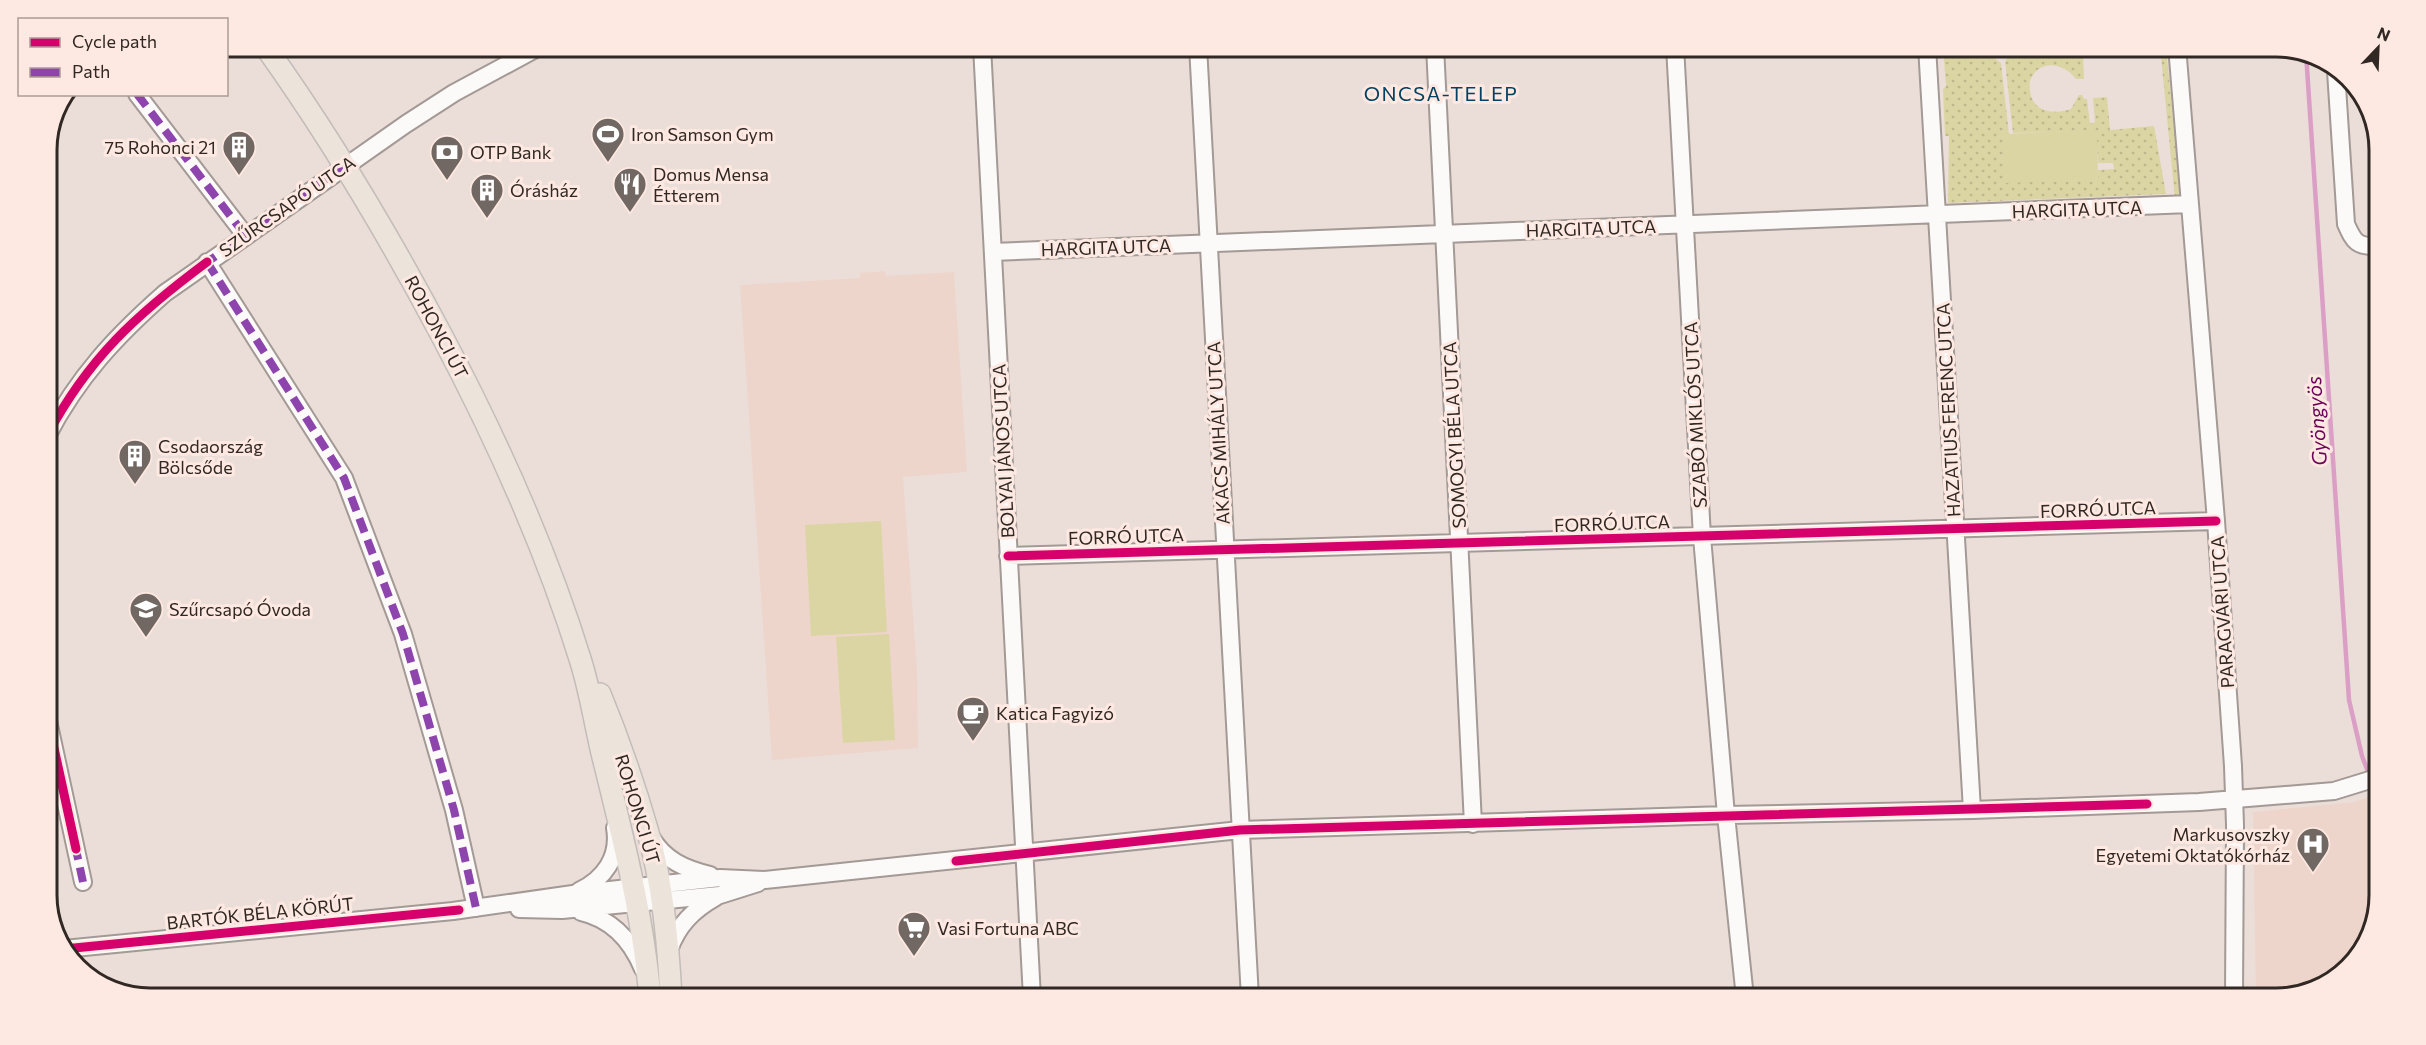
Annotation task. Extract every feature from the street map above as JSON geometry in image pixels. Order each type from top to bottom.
[{"type":"main road","name":"ROHONCI ÚT","points":[[272,57],[346,165],[394,245],[466,381],[522,503],[582,665],[635,895],[649,988]]},
{"type":"main road","name":"ROHONCI ÚT","points":[[570,628],[601,696],[648,831],[660,892],[670,988]]},
{"type":"street","name":"SZŰRCSAPÓ UTCA","points":[[57,419],[77,384],[103,352],[128,325],[165,293],[346,165],[454,93],[521,57]]},
{"type":"street","name":"BOLYAI JÁNOS UTCA","points":[[983,57],[1031,988]]},
{"type":"street","name":"AKACS MIHÁLY UTCA","points":[[1199,57],[1249,988]]},
{"type":"street","name":"SOMOGYI BÉLA UTCA","points":[[1436,57],[1473,824]]},
{"type":"street","name":"SZABÓ MIKLÓS UTCA","points":[[1676,57],[1702,537],[1744,988]]},
{"type":"street","name":"HAZATIUS FERENC UTCA","points":[[1928,57],[1972,810]]},
{"type":"street","name":"PARAGVÁRI UTCA","points":[[2178,57],[2216,521],[2234,798],[2234,988]]},
{"type":"street","points":[[2337,79],[2346,224],[2353,240],[2365,247],[2369,247]]},
{"type":"street","points":[[139,96],[245,236]]},
{"type":"street","name":"HARGITA UTCA","points":[[993,252],[2190,204]]},
{"type":"street","points":[[207,262],[344,478],[403,634],[454,810],[476,908]]},
{"type":"street","name":"FORRÓ UTCA","points":[[1008,556],[2216,521]]},
{"type":"street","points":[[573,894],[592,885],[601,877],[609,867],[615,852],[616,837],[602,753]]},
{"type":"street","points":[[57,762],[83,882]]},
{"type":"street","name":"BARTÓK BÉLA KÖRÚT","points":[[476,908],[562,910],[660,892],[720,878],[765,880],[1240,830],[1972,810],[2334,791],[2369,780]]},
{"type":"street","points":[[648,831],[655,844],[670,860],[720,878]]},
{"type":"street","name":"BARTÓK BÉLA KÖRÚT","points":[[660,892],[720,896],[765,880]]},
{"type":"street","name":"BARTÓK BÉLA KÖRÚT","points":[[73,948],[476,908],[573,894],[635,895]]},
{"type":"street","points":[[668,952],[682,923],[695,910],[720,896]]},
{"type":"street","points":[[562,910],[596,916],[610,924],[627,940],[636,954],[648,988]]},
{"type":"shaded area","points":[[1944,57],[1993,57],[2001,63],[2009,134],[2003,134],[2098,180],[2098,170],[2114,169],[2113,163],[2098,163],[2096,131],[2013,133],[2005,62],[2008,57],[2083,57],[2084,79],[2076,79],[2065,69],[2052,65],[2039,69],[2030,81],[2030,92],[2034,102],[2042,109],[2059,112],[2071,109],[2079,95],[2082,95],[2084,99],[2087,99],[2090,124],[2095,122],[2093,98],[2107,97],[2110,130],[2154,126],[2166,194],[1948,203],[1949,136],[1945,136],[1943,89],[1946,86]]},
{"type":"shaded area","points":[[2161,57],[2167,57],[2180,188],[2179,195],[2175,199]]},
{"type":"shaded area","points":[[2097,130],[2098,180],[2005,183],[2003,134]]},
{"type":"shaded area","points":[[885,271],[886,276],[954,272],[967,472],[903,477],[917,669],[918,748],[772,760],[740,285],[860,278],[860,273]]},
{"type":"shaded area","points":[[881,521],[887,632],[811,636],[805,525]]},
{"type":"shaded area","points":[[889,634],[895,740],[843,743],[836,637]]},
{"type":"shaded area","name":"Markusovszky Egyetemi Oktatókórház","points":[[2369,796],[2369,895],[2367,913],[2357,941],[2337,965],[2317,978],[2288,987],[2256,988],[2253,812],[2354,802]]},
{"type":"waterway","name":"Gyöngyös","points":[[2307,63],[2349,700],[2362,756],[2369,774]]},
{"type":"marked path","points":[[139,96],[245,235]]},
{"type":"marked path","points":[[203,265],[346,165]]},
{"type":"marked path","points":[[207,262],[344,478],[403,634],[454,810],[476,908]]},
{"type":"marked path","points":[[75,845],[83,882]]},
{"type":"cycle path","points":[[57,418],[79,383],[116,339],[158,300],[207,262]]},
{"type":"cycle path","points":[[1008,556],[2216,521]]},
{"type":"cycle path","points":[[57,762],[76,849]]},
{"type":"cycle path","points":[[956,861],[1240,830],[2147,804]]},
{"type":"cycle path","points":[[73,948],[459,910]]},
{"type":"place","name":"Iron Samson Gym","points":[[608,163]]},
{"type":"place","name":"75 Rohonci 21","points":[[239,176]]},
{"type":"place","name":"OTP Bank","points":[[447,181]]},
{"type":"place","name":"Domus Mensa Étterem","points":[[630,213]]},
{"type":"place","name":"Órásház","points":[[487,219]]},
{"type":"place","name":"Csodaország Bölcsőde","points":[[135,485]]},
{"type":"place","name":"Szűrcsapó Óvoda","points":[[146,638]]},
{"type":"place","name":"Katica Fagyizó","points":[[973,742]]},
{"type":"place","name":"Markusovszky Egyetemi Oktatókórház","points":[[2313,873]]},
{"type":"place","name":"Vasi Fortuna ABC","points":[[914,957]]},
{"type":"district","name":"ONCSA-TELEP","points":[[1441,93]]}]
